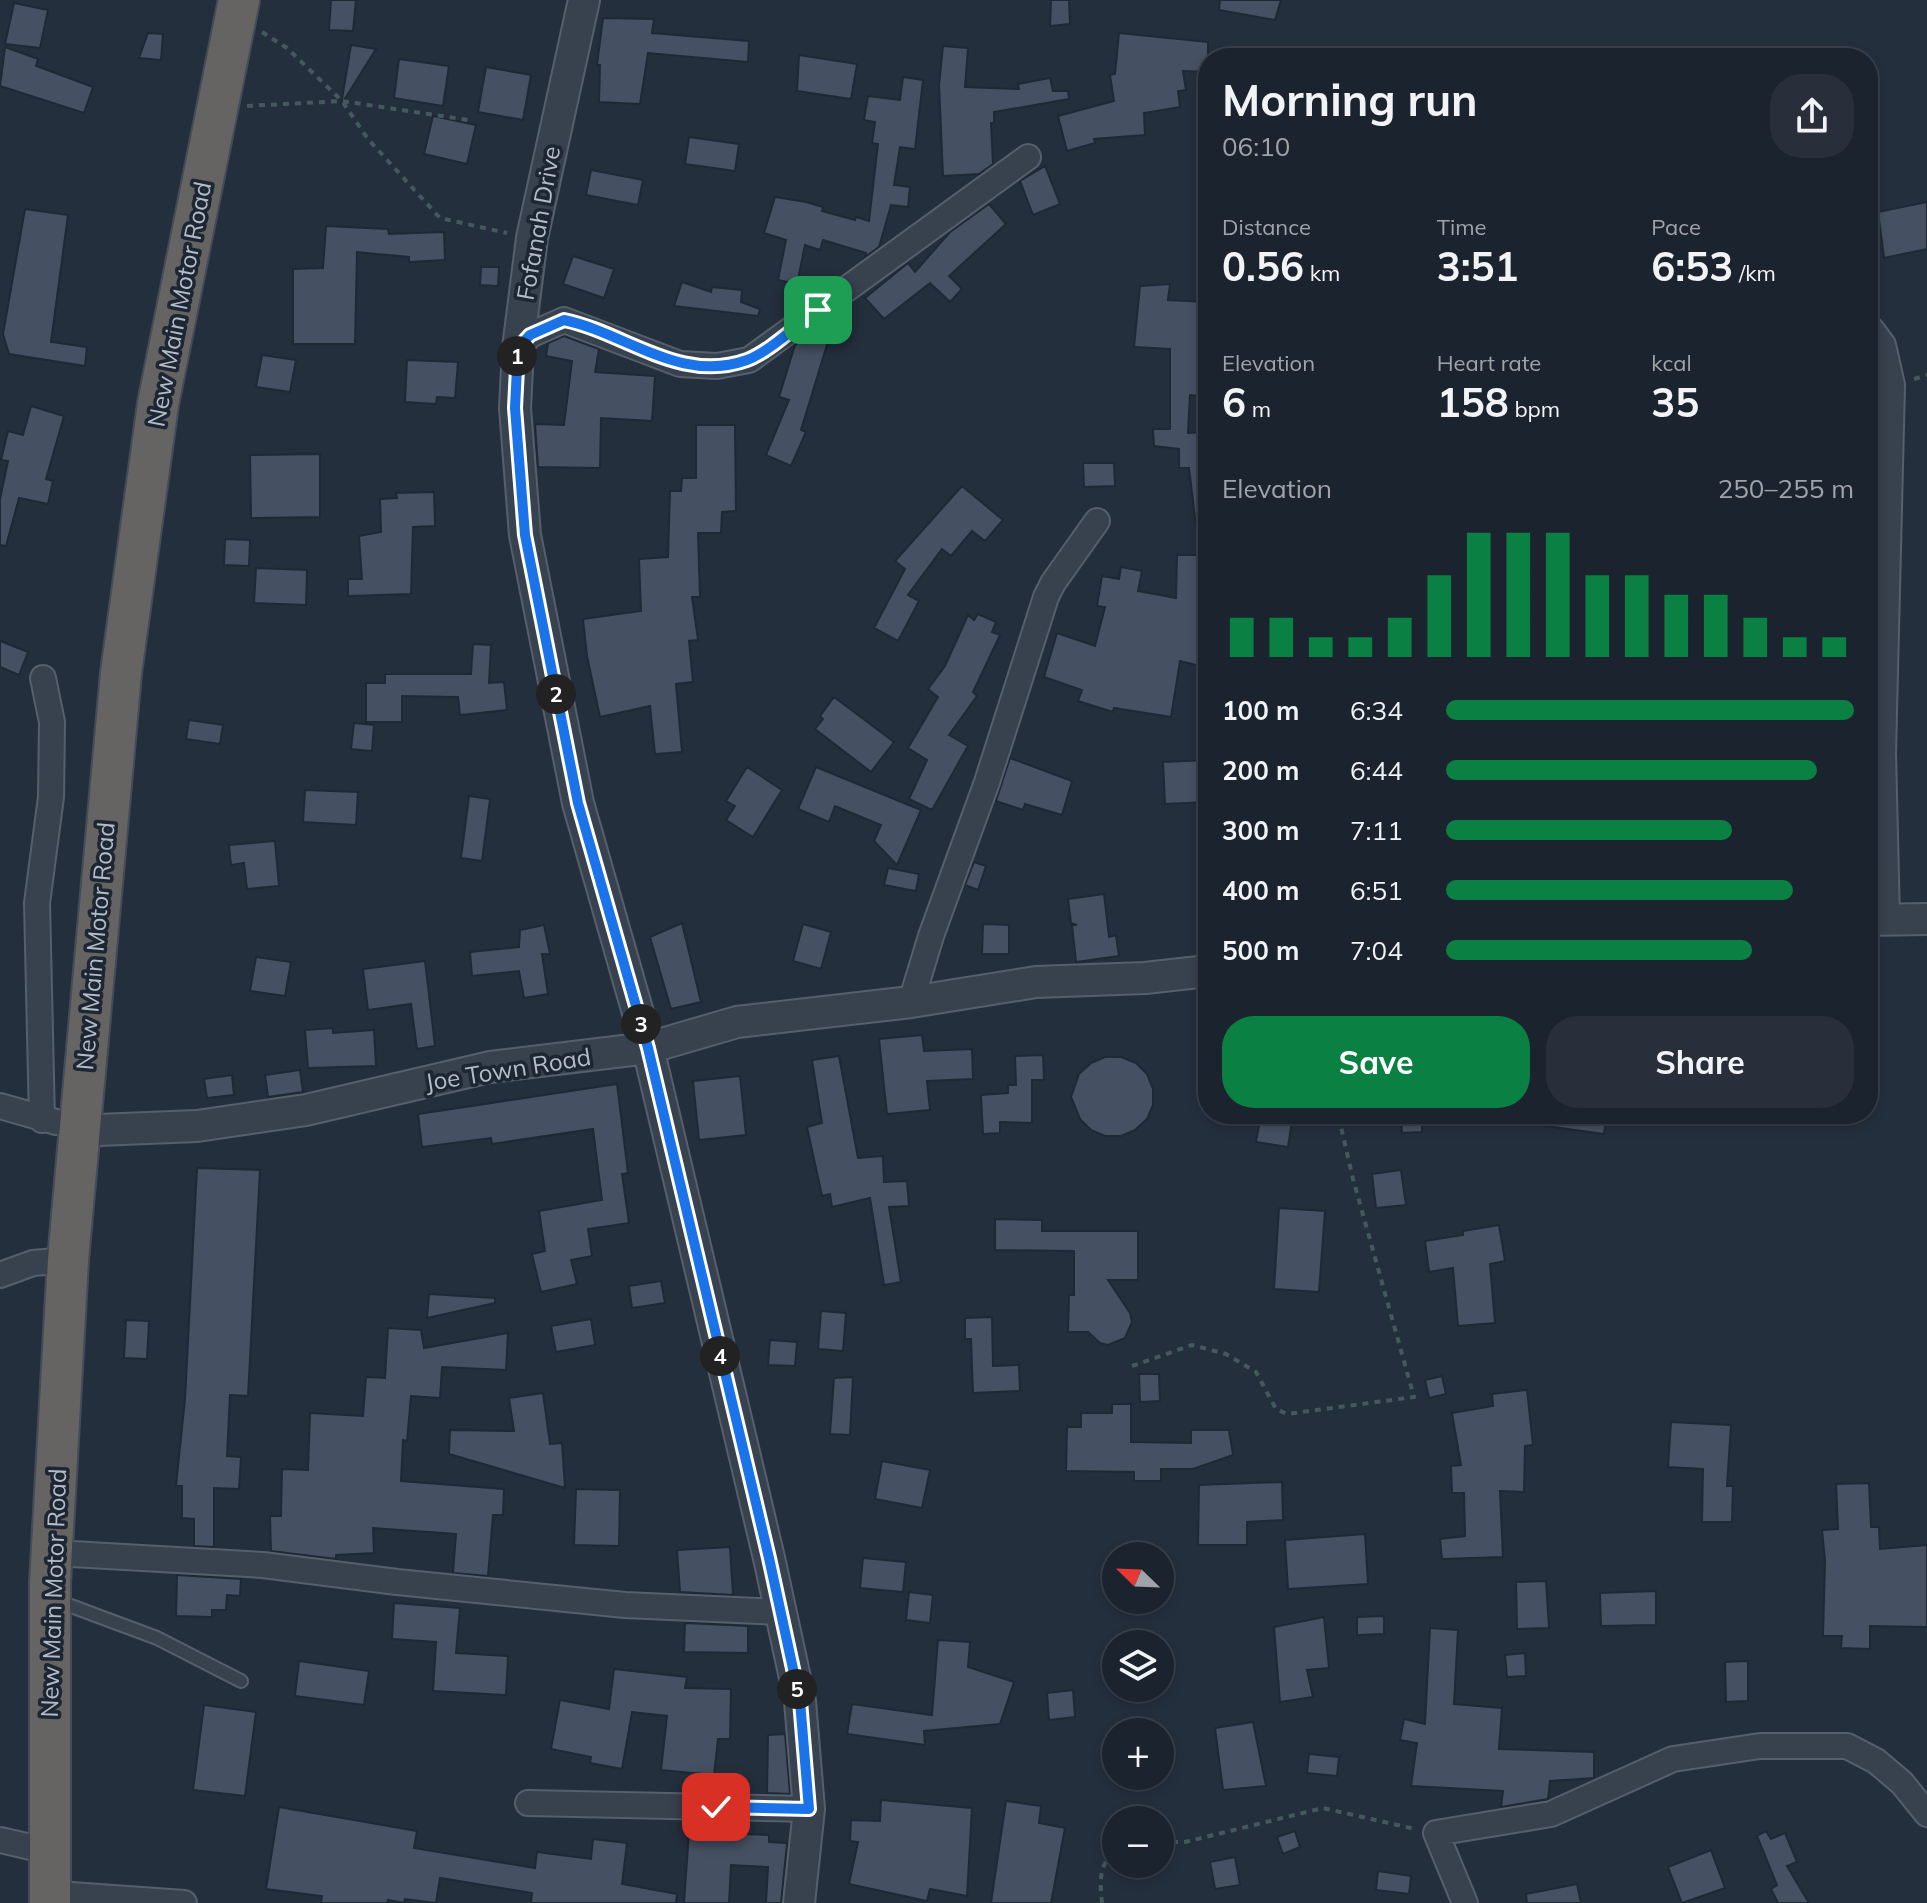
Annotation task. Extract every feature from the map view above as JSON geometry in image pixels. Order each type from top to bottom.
[{"type":"highway","name":"New Main Motor Road","points":[[64,1900],[72,1554],[87,1262],[73,1125],[178,409],[237,106],[241,6]]},
{"type":"highway","name":"New Main Motor Road","points":[[64,1900],[48,1851],[50,1583],[73,1125],[121,673],[158,404],[241,6]]},
{"type":"street","name":"Fofanah Drive","points":[[584,0],[532,238],[518,348],[515,408],[525,535],[578,803],[648,1048],[800,1701],[809,1809],[799,1903]]},
{"type":"street","points":[[518,348],[530,335],[564,320],[680,364],[717,366],[749,360],[1028,157]]},
{"type":"street","points":[[1878,338],[1883,345],[1892,385],[1878,919],[1927,919]]},
{"type":"street","points":[[911,1002],[931,936],[997,753],[1046,597],[1097,521]]},
{"type":"street","points":[[43,678],[52,722],[51,797],[37,903],[73,1125]]},
{"type":"street","name":"Joe Town Road","points":[[0,1106],[73,1125],[197,1126],[306,1110],[490,1067],[648,1048],[737,1022],[911,1002],[1036,982],[1145,978],[1198,972]]},
{"type":"street","points":[[0,1275],[33,1263],[68,1260]]},
{"type":"street","points":[[72,1554],[263,1565],[625,1605],[780,1612]]},
{"type":"street","points":[[1465,1903],[1436,1833],[1551,1814],[1673,1759],[1760,1746],[1847,1746],[1885,1768],[1902,1783],[1927,1814]]},
{"type":"street","points":[[528,1803],[809,1809]]},
{"type":"street","points":[[0,1840],[48,1851]]},
{"type":"street","points":[[64,1900],[184,1903]]},
{"type":"lane","points":[[71,1606],[157,1638],[241,1681]]},
{"type":"path","points":[[241,6],[342,101],[368,139],[440,218],[532,238]]},
{"type":"path","points":[[237,106],[342,101],[468,120]]},
{"type":"path","points":[[1132,1366],[1192,1345],[1226,1354],[1256,1372],[1276,1409],[1287,1414],[1414,1397],[1340,1124]]},
{"type":"path","points":[[1174,1842],[1185,1842],[1323,1808],[1436,1833]]},
{"type":"path","points":[[1102,1871],[1102,1903]]},
{"type":"building","points":[[331,0],[356,0],[353,31],[329,30]]},
{"type":"building","points":[[1051,0],[1069,0],[1070,24],[1050,26]]},
{"type":"building","points":[[1220,0],[1281,0],[1275,20],[1219,10]]},
{"type":"building","points":[[14,3],[48,10],[40,48],[5,44]]},
{"type":"building","points":[[603,18],[654,19],[652,33],[749,41],[748,62],[648,53],[640,104],[599,102],[600,65],[597,65]]},
{"type":"building","points":[[148,33],[163,34],[161,60],[139,58]]},
{"type":"building","points":[[1119,33],[1208,42],[1208,48],[1198,48],[1198,72],[1183,71],[1186,90],[1178,91],[1180,107],[1144,113],[1145,135],[1094,139],[1095,143],[1067,151],[1058,116],[1114,101],[1110,75],[1115,74]]},
{"type":"building","points":[[351,45],[376,49],[341,105]]},
{"type":"building","points":[[943,46],[968,48],[965,87],[1019,89],[1018,84],[1050,78],[1053,91],[1068,91],[1069,99],[994,112],[994,123],[991,123],[993,164],[979,174],[943,176],[939,85]]},
{"type":"building","points":[[5,47],[38,59],[36,66],[93,87],[84,113],[0,86]]},
{"type":"building","points":[[799,55],[857,64],[851,99],[797,91]]},
{"type":"building","points":[[399,59],[449,66],[443,106],[394,98]]},
{"type":"building","points":[[486,67],[531,75],[523,120],[478,112]]},
{"type":"building","points":[[903,77],[923,80],[915,149],[900,147],[894,185],[910,187],[908,207],[891,205],[879,247],[865,257],[866,253],[823,240],[820,250],[805,245],[797,284],[778,280],[786,240],[764,233],[775,197],[806,202],[823,207],[822,211],[869,221],[878,144],[872,143],[875,122],[864,120],[868,96],[900,100]]},
{"type":"building","points":[[433,116],[476,125],[467,164],[424,154]]},
{"type":"building","points":[[689,137],[739,144],[735,171],[685,164]]},
{"type":"building","points":[[1045,166],[1060,204],[1033,215],[1020,181]]},
{"type":"building","points":[[591,170],[643,180],[638,205],[586,195]]},
{"type":"building","points":[[1927,202],[1927,249],[1884,258],[1878,212]]},
{"type":"building","points":[[989,204],[1006,224],[949,276],[962,289],[950,302],[930,283],[884,319],[865,298],[908,263],[915,272],[950,232]]},
{"type":"building","points":[[25,209],[68,215],[51,342],[87,347],[85,366],[9,354],[3,334]]},
{"type":"building","points":[[326,226],[388,229],[389,234],[444,232],[445,260],[409,262],[409,257],[357,252],[355,344],[293,344],[293,269],[323,268]]},
{"type":"building","points":[[573,256],[614,269],[604,298],[563,284]]},
{"type":"building","points":[[481,267],[499,267],[498,286],[480,285]]},
{"type":"building","points":[[682,282],[711,292],[712,287],[742,290],[741,302],[760,309],[758,316],[674,306]]},
{"type":"building","points":[[1170,284],[1168,300],[1198,302],[1198,395],[1190,395],[1188,433],[1198,432],[1198,526],[1189,468],[1179,468],[1179,449],[1154,446],[1153,429],[1170,429],[1170,349],[1134,347],[1140,286]]},
{"type":"building","points":[[816,330],[830,335],[801,430],[806,432],[791,466],[766,455],[789,400],[779,397],[795,345]]},
{"type":"building","points":[[564,336],[599,349],[595,372],[655,376],[652,421],[601,418],[600,468],[538,467],[535,424],[564,425],[572,361],[546,356],[548,343]]},
{"type":"building","points":[[262,355],[296,360],[290,392],[256,387]]},
{"type":"building","points":[[407,360],[458,362],[455,398],[437,397],[436,404],[405,402]]},
{"type":"building","points":[[31,406],[64,416],[46,479],[53,481],[48,504],[19,498],[6,546],[0,545],[0,499],[8,461],[1,460],[8,431],[23,435]]},
{"type":"building","points":[[696,425],[735,425],[736,511],[722,512],[721,533],[698,533],[700,597],[692,597],[698,640],[689,641],[693,682],[676,684],[682,752],[655,754],[650,706],[600,717],[583,619],[641,611],[639,559],[668,557],[670,491],[681,491],[682,478],[696,478]]},
{"type":"building","points":[[320,454],[320,517],[251,518],[250,455]]},
{"type":"building","points":[[1083,463],[1114,463],[1115,486],[1084,487]]},
{"type":"building","points":[[962,486],[1003,520],[985,541],[972,531],[951,556],[942,549],[908,595],[919,601],[898,641],[874,628],[905,569],[895,561]]},
{"type":"building","points":[[434,492],[435,526],[413,527],[411,594],[348,596],[348,579],[362,579],[359,536],[381,532],[380,499],[397,498],[396,493]]},
{"type":"building","points":[[225,539],[250,540],[249,566],[224,565]]},
{"type":"building","points":[[1177,555],[1198,555],[1198,666],[1180,661],[1171,717],[1114,708],[1113,712],[1078,701],[1082,690],[1044,677],[1057,633],[1095,646],[1105,607],[1097,606],[1102,576],[1119,579],[1121,567],[1142,571],[1138,591],[1176,598]]},
{"type":"building","points":[[256,568],[307,570],[306,605],[254,603]]},
{"type":"building","points":[[978,614],[996,622],[992,632],[1000,635],[973,692],[977,696],[949,735],[968,746],[932,810],[909,799],[927,760],[908,748],[938,697],[928,689],[945,666],[968,615],[974,620]]},
{"type":"building","points":[[0,641],[28,652],[19,675],[0,667]]},
{"type":"building","points":[[473,644],[491,645],[489,683],[504,682],[507,710],[460,715],[458,697],[402,696],[402,722],[366,722],[366,683],[385,683],[385,674],[471,674]]},
{"type":"building","points":[[834,697],[894,742],[871,772],[815,729]]},
{"type":"building","points":[[189,720],[223,725],[220,744],[186,739]]},
{"type":"building","points":[[354,723],[374,725],[372,751],[351,749]]},
{"type":"building","points":[[1010,758],[1072,781],[1062,815],[1025,804],[1023,810],[996,801]]},
{"type":"building","points":[[1198,760],[1198,802],[1165,804],[1163,762]]},
{"type":"building","points":[[747,767],[782,790],[753,837],[726,820],[735,806],[726,801]]},
{"type":"building","points":[[816,767],[921,810],[897,865],[874,841],[881,825],[835,806],[829,822],[798,809]]},
{"type":"building","points":[[305,790],[358,792],[356,825],[303,822]]},
{"type":"building","points":[[469,796],[490,799],[482,861],[461,858]]},
{"type":"building","points":[[275,841],[279,886],[247,889],[244,863],[231,865],[229,845]]},
{"type":"building","points":[[974,862],[986,866],[978,890],[965,885]]},
{"type":"building","points":[[888,868],[919,874],[916,891],[884,885]]},
{"type":"building","points":[[1104,894],[1109,937],[1116,935],[1119,956],[1076,962],[1072,925],[1077,925],[1071,923],[1068,899]]},
{"type":"building","points":[[682,923],[701,1002],[671,1009],[650,937]]},
{"type":"building","points":[[803,924],[831,932],[821,969],[793,961]]},
{"type":"building","points":[[983,924],[1009,925],[1009,954],[982,954]]},
{"type":"building","points":[[544,925],[550,954],[542,954],[548,994],[524,998],[519,971],[472,976],[470,952],[519,947],[520,930]]},
{"type":"building","points":[[256,957],[291,962],[285,996],[250,991]]},
{"type":"building","points":[[425,961],[435,1046],[417,1049],[411,1004],[368,1010],[363,969]]},
{"type":"building","points":[[333,1028],[333,1033],[374,1030],[376,1066],[308,1068],[305,1030]]},
{"type":"building","points":[[922,1035],[924,1051],[972,1049],[973,1079],[927,1081],[930,1110],[887,1114],[879,1039]]},
{"type":"building","points":[[1043,1055],[1044,1080],[1032,1080],[1032,1123],[1000,1122],[1000,1133],[983,1134],[981,1095],[1008,1093],[1008,1085],[1016,1085],[1015,1056]]},
{"type":"building","points":[[839,1056],[858,1158],[883,1156],[884,1182],[907,1181],[909,1206],[889,1207],[901,1282],[884,1285],[870,1198],[832,1207],[830,1194],[822,1196],[807,1127],[822,1123],[812,1060]]},
{"type":"building","points":[[1105,1057],[1121,1057],[1136,1063],[1147,1074],[1153,1089],[1153,1105],[1147,1119],[1135,1130],[1121,1136],[1105,1136],[1091,1130],[1080,1119],[1071,1097],[1079,1074],[1091,1063]]},
{"type":"building","points":[[300,1070],[303,1092],[268,1097],[265,1075]]},
{"type":"building","points":[[232,1075],[234,1095],[207,1098],[204,1079]]},
{"type":"building","points":[[740,1076],[746,1135],[699,1140],[693,1081]]},
{"type":"building","points":[[617,1084],[628,1173],[622,1174],[629,1223],[588,1229],[592,1256],[571,1260],[577,1284],[541,1292],[532,1254],[545,1251],[539,1211],[602,1200],[593,1129],[492,1144],[491,1138],[422,1147],[418,1114]]},
{"type":"building","points":[[1259,1124],[1291,1124],[1288,1147],[1256,1142]]},
{"type":"building","points":[[1402,1124],[1422,1124],[1422,1132],[1402,1133]]},
{"type":"building","points":[[1539,1124],[1606,1124],[1604,1134]]},
{"type":"building","points":[[197,1168],[260,1170],[248,1396],[230,1395],[227,1456],[241,1457],[239,1489],[214,1488],[214,1547],[194,1546],[194,1519],[182,1518],[182,1486],[176,1486],[185,1399]]},
{"type":"building","points":[[1401,1170],[1406,1205],[1376,1208],[1372,1174]]},
{"type":"building","points":[[1279,1208],[1325,1211],[1319,1292],[1274,1289]]},
{"type":"building","points":[[995,1219],[1042,1220],[1042,1231],[1138,1231],[1138,1280],[1108,1280],[1130,1313],[1132,1322],[1125,1338],[1108,1345],[1100,1343],[1088,1332],[1068,1332],[1069,1295],[1074,1295],[1074,1251],[995,1250]]},
{"type":"building","points":[[1499,1225],[1505,1261],[1490,1264],[1495,1323],[1458,1326],[1453,1268],[1429,1272],[1425,1241]]},
{"type":"building","points":[[661,1281],[665,1303],[632,1308],[629,1286]]},
{"type":"building","points":[[429,1294],[495,1298],[495,1303],[427,1318]]},
{"type":"building","points":[[821,1311],[846,1313],[843,1351],[818,1349]]},
{"type":"building","points":[[992,1317],[993,1366],[1019,1365],[1020,1391],[973,1393],[971,1339],[965,1339],[965,1318]]},
{"type":"building","points":[[591,1319],[595,1345],[556,1352],[551,1326]]},
{"type":"building","points":[[126,1320],[149,1321],[147,1359],[124,1358]]},
{"type":"building","points":[[388,1328],[421,1330],[424,1348],[508,1333],[506,1370],[442,1367],[440,1398],[411,1396],[407,1441],[403,1440],[401,1481],[504,1489],[503,1515],[493,1515],[488,1576],[453,1573],[456,1534],[373,1528],[374,1553],[336,1555],[336,1559],[271,1551],[270,1516],[281,1516],[282,1469],[308,1470],[310,1413],[363,1416],[366,1377],[385,1378]]},
{"type":"building","points":[[770,1340],[797,1342],[795,1366],[768,1365]]},
{"type":"building","points":[[1139,1374],[1159,1374],[1160,1401],[1140,1402]]},
{"type":"building","points":[[1442,1376],[1446,1394],[1429,1398],[1425,1380]]},
{"type":"building","points":[[853,1377],[850,1435],[830,1434],[834,1378]]},
{"type":"building","points":[[1527,1390],[1533,1445],[1525,1446],[1524,1492],[1500,1491],[1503,1557],[1442,1559],[1440,1539],[1465,1536],[1464,1493],[1452,1493],[1451,1466],[1461,1465],[1452,1413],[1493,1406],[1492,1394]]},
{"type":"building","points":[[543,1393],[550,1444],[562,1443],[565,1488],[449,1454],[450,1430],[514,1431],[509,1398]]},
{"type":"building","points":[[1112,1404],[1131,1404],[1131,1442],[1191,1443],[1191,1430],[1229,1430],[1233,1455],[1193,1469],[1161,1469],[1161,1481],[1134,1481],[1134,1472],[1066,1471],[1067,1427],[1081,1427],[1081,1413],[1112,1413]]},
{"type":"building","points":[[1671,1422],[1731,1425],[1727,1486],[1733,1486],[1732,1522],[1702,1522],[1703,1469],[1668,1467]]},
{"type":"building","points":[[882,1461],[930,1470],[922,1508],[875,1499]]},
{"type":"building","points":[[1282,1482],[1283,1520],[1247,1522],[1247,1545],[1198,1545],[1199,1485]]},
{"type":"building","points":[[1869,1483],[1871,1527],[1879,1527],[1880,1549],[1927,1545],[1927,1627],[1870,1626],[1870,1649],[1841,1648],[1842,1636],[1823,1636],[1825,1560],[1822,1530],[1838,1529],[1836,1484]]},
{"type":"building","points":[[576,1489],[620,1490],[619,1546],[574,1545]]},
{"type":"building","points":[[1365,1534],[1368,1584],[1288,1589],[1285,1540]]},
{"type":"building","points":[[730,1547],[733,1595],[680,1592],[677,1550]]},
{"type":"building","points":[[863,1558],[906,1562],[903,1592],[860,1588]]},
{"type":"building","points":[[177,1575],[241,1579],[240,1596],[227,1595],[226,1610],[212,1610],[212,1617],[176,1616]]},
{"type":"building","points":[[1546,1581],[1549,1628],[1517,1629],[1516,1582]]},
{"type":"building","points":[[1656,1591],[1656,1625],[1601,1626],[1600,1593]]},
{"type":"building","points":[[909,1592],[933,1595],[930,1623],[906,1620]]},
{"type":"building","points":[[394,1603],[460,1608],[456,1653],[508,1656],[506,1695],[433,1691],[436,1642],[392,1639]]},
{"type":"building","points":[[1384,1616],[1384,1634],[1357,1635],[1357,1617]]},
{"type":"building","points":[[1324,1617],[1329,1668],[1307,1670],[1313,1697],[1280,1702],[1274,1627]]},
{"type":"building","points":[[685,1623],[748,1626],[748,1653],[684,1652]]},
{"type":"building","points":[[1430,1628],[1458,1630],[1454,1704],[1502,1708],[1499,1749],[1594,1752],[1594,1778],[1550,1781],[1548,1799],[1501,1807],[1503,1791],[1411,1786],[1417,1743],[1400,1740],[1404,1719],[1425,1724]]},
{"type":"building","points":[[938,1640],[970,1642],[968,1667],[1014,1682],[1000,1724],[924,1731],[925,1745],[847,1734],[852,1704],[932,1715]]},
{"type":"building","points":[[1525,1653],[1526,1676],[1507,1677],[1505,1655]]},
{"type":"building","points":[[299,1661],[369,1671],[364,1705],[295,1696]]},
{"type":"building","points":[[1748,1661],[1748,1701],[1726,1702],[1725,1662]]},
{"type":"building","points":[[614,1669],[687,1677],[685,1688],[731,1689],[730,1739],[718,1739],[714,1775],[661,1770],[667,1716],[632,1712],[622,1769],[590,1763],[591,1757],[551,1749],[560,1700],[609,1709]]},
{"type":"building","points":[[1073,1690],[1075,1717],[1049,1720],[1047,1693]]},
{"type":"building","points":[[204,1705],[256,1712],[245,1796],[193,1790]]},
{"type":"building","points":[[1253,1722],[1266,1786],[1223,1790],[1215,1728]]},
{"type":"building","points":[[785,1734],[790,1794],[767,1793],[768,1735]]},
{"type":"building","points":[[1309,1754],[1339,1757],[1337,1776],[1307,1773]]},
{"type":"building","points":[[881,1800],[972,1808],[967,1896],[930,1889],[927,1901],[849,1884],[858,1842],[850,1841],[851,1820],[880,1821]]},
{"type":"building","points":[[1006,1801],[1041,1806],[1039,1823],[1065,1828],[1051,1903],[991,1903]]},
{"type":"building","points":[[279,1807],[417,1831],[414,1848],[535,1868],[537,1852],[591,1859],[593,1839],[627,1843],[622,1884],[677,1894],[676,1903],[531,1903],[532,1893],[440,1878],[436,1903],[405,1899],[404,1903],[388,1900],[387,1903],[321,1903],[322,1896],[266,1889]]},
{"type":"building","points":[[1295,1831],[1300,1847],[1283,1854],[1277,1837]]},
{"type":"building","points":[[1766,1831],[1771,1839],[1785,1833],[1797,1862],[1787,1866],[1809,1903],[1778,1903],[1771,1889],[1777,1885],[1757,1836]]},
{"type":"building","points":[[689,1832],[769,1835],[769,1842],[787,1843],[781,1903],[766,1903],[768,1867],[731,1865],[729,1903],[684,1903]]},
{"type":"building","points":[[1711,1850],[1725,1888],[1682,1903],[1668,1867]]},
{"type":"building","points":[[1235,1857],[1240,1885],[1215,1889],[1210,1862]]},
{"type":"building","points":[[1378,1871],[1411,1876],[1409,1894],[1376,1890]]},
{"type":"building","points":[[1577,1884],[1581,1903],[1527,1903],[1526,1894]]},
{"type":"route","points":[[716,1807],[809,1809],[800,1701],[648,1048],[578,803],[525,535],[515,408],[518,348],[530,335],[564,320],[680,364],[717,366],[749,360],[818,310]]}]
